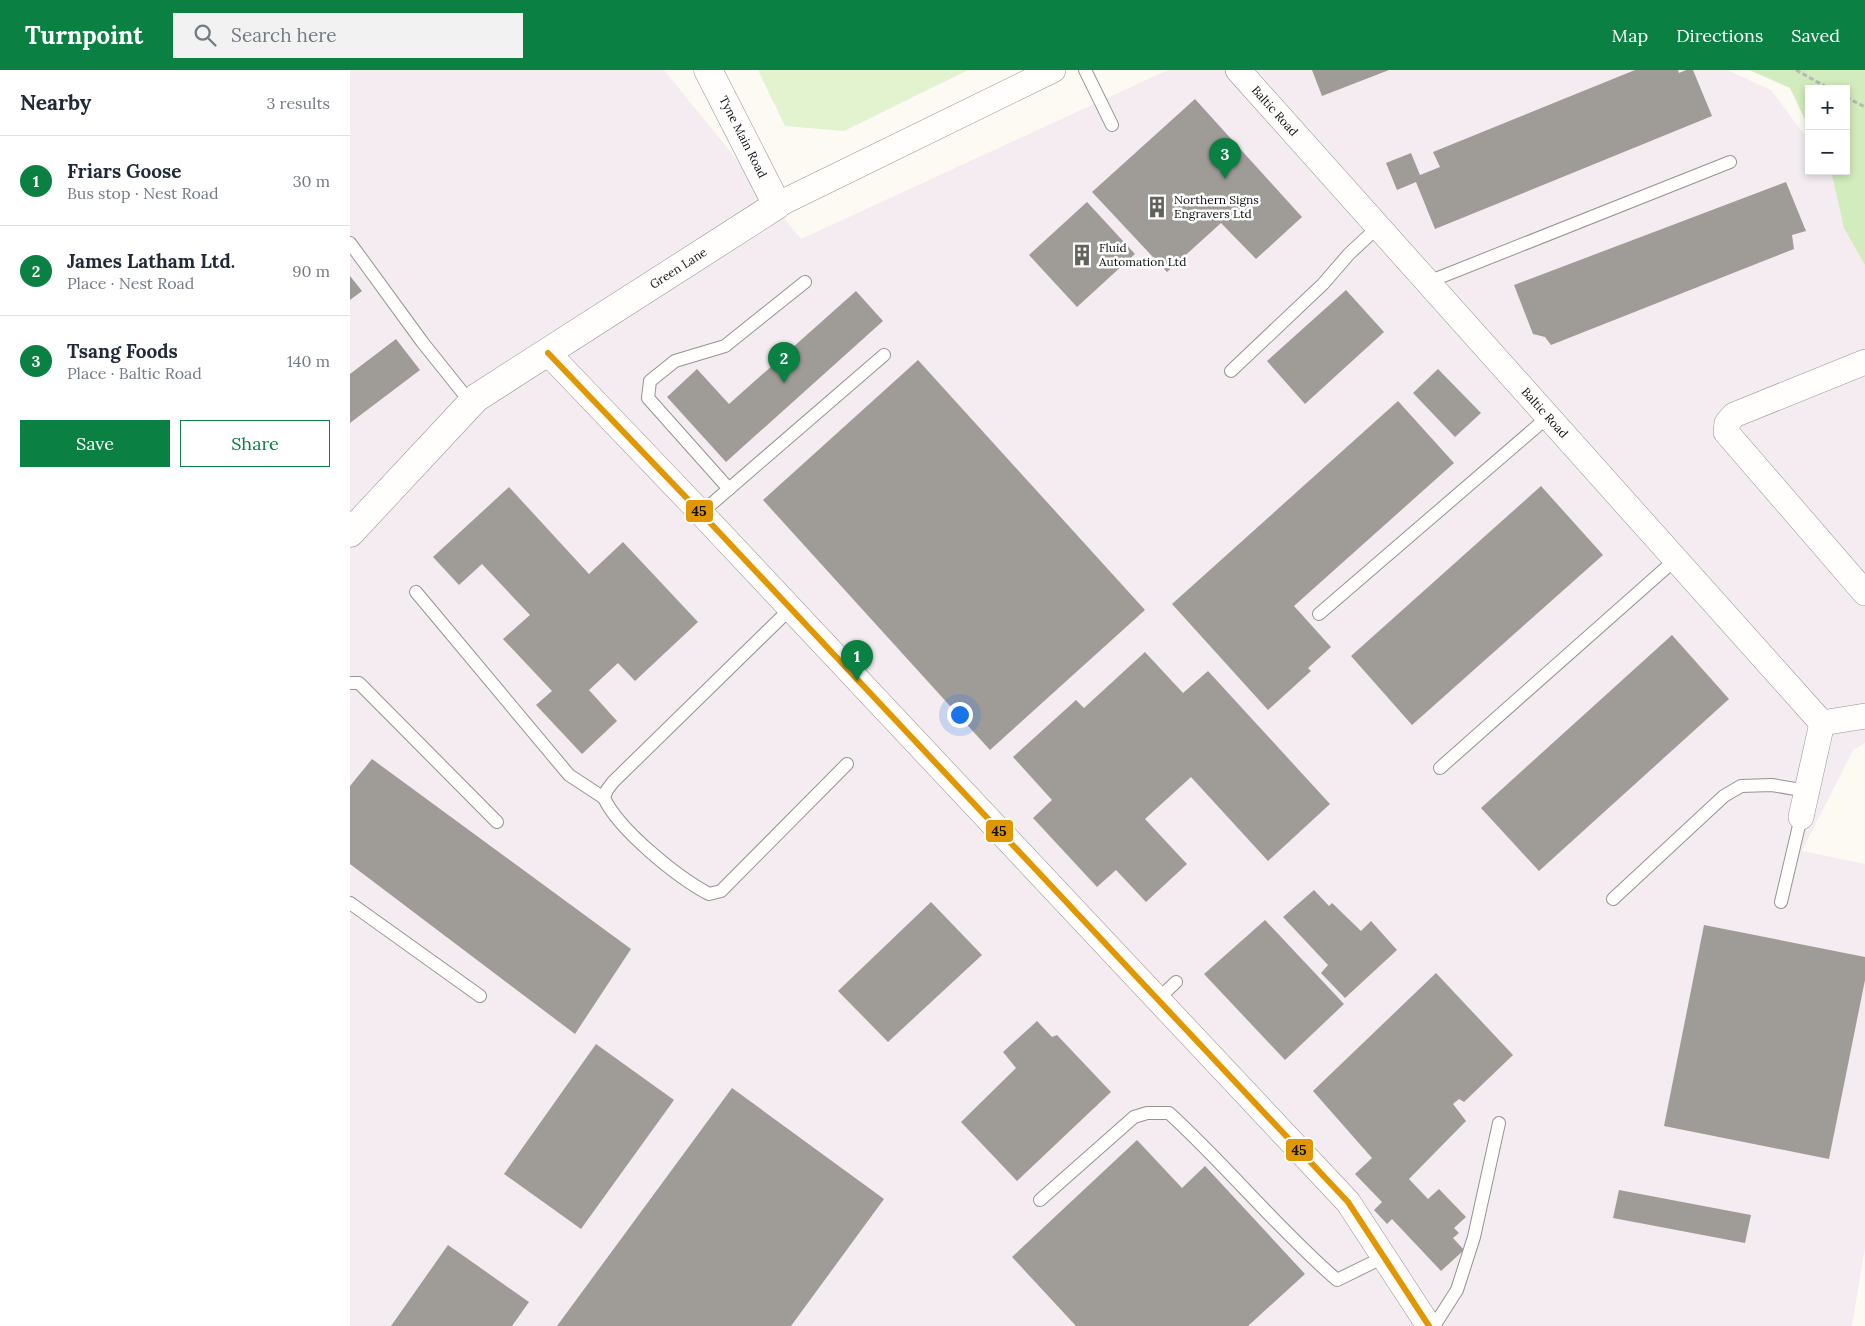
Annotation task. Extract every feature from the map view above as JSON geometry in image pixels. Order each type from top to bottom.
[{"type":"street","name":"Tyne Main Road","points":[[708,70],[777,205]]},
{"type":"street","name":"Green Lane","points":[[350,533],[476,398],[777,205],[1053,70]]},
{"type":"street","name":"Baltic Road","points":[[1238,70],[1822,723]]},
{"type":"street","points":[[548,353],[701,513],[1348,1202],[1429,1326]]},
{"type":"street","points":[[1865,362],[1734,415],[1727,423],[1726,432],[1865,592]]},
{"type":"street","points":[[1801,817],[1822,723],[1865,716]]},
{"type":"lane","points":[[1085,70],[1112,125]]},
{"type":"lane","points":[[1428,282],[1730,162]]},
{"type":"lane","points":[[1231,371],[1323,284],[1349,254],[1378,226]]},
{"type":"lane","points":[[350,243],[422,344],[471,403]]},
{"type":"lane","points":[[730,489],[648,398],[650,381],[675,361],[725,346],[805,282]]},
{"type":"lane","points":[[701,513],[884,355]]},
{"type":"lane","points":[[1319,614],[1549,416]]},
{"type":"lane","points":[[1440,768],[1676,559]]},
{"type":"lane","points":[[416,592],[570,775],[604,798],[615,816],[652,854],[696,887],[709,894],[721,891],[847,764]]},
{"type":"lane","points":[[604,798],[613,782],[790,609]]},
{"type":"lane","points":[[350,683],[359,683],[497,822]]},
{"type":"lane","points":[[1613,899],[1724,796],[1741,786],[1772,785],[1807,791]]},
{"type":"lane","points":[[1781,902],[1801,817]]},
{"type":"lane","points":[[350,903],[480,996]]},
{"type":"lane","points":[[1158,1000],[1176,982]]},
{"type":"lane","points":[[1040,1200],[1134,1117],[1147,1113],[1169,1112],[1207,1148],[1308,1255],[1337,1280],[1384,1256]]},
{"type":"lane","points":[[1434,1326],[1457,1290],[1474,1238],[1499,1123]]},
{"type":"path","points":[[1796,70],[1823,85]]},
{"type":"path","points":[[1850,99],[1865,107]]},
{"type":"shaded area","points":[[350,70],[664,70],[801,239],[1168,70],[1727,70],[1771,90],[1805,136],[1805,175],[1834,175],[1865,217],[1865,743],[1853,750],[1802,851],[1865,864],[1865,1247],[1852,1326],[350,1326]]},
{"type":"green space","points":[[758,70],[968,70],[844,131],[785,126]]},
{"type":"green space","points":[[1749,70],[1865,70],[1865,265],[1844,228],[1831,175],[1850,175],[1850,85],[1805,85],[1805,120],[1790,88]]},
{"type":"building","points":[[1312,70],[1389,70],[1322,96]]},
{"type":"building","points":[[1635,70],[1678,70],[1679,73],[1693,70],[1712,116],[1435,229],[1416,182],[1397,190],[1386,163],[1411,153],[1420,175],[1440,167],[1433,152]]},
{"type":"building","points":[[1195,99],[1302,217],[1256,259],[1221,223],[1167,272],[1092,192]]},
{"type":"building","points":[[1786,182],[1806,231],[1792,235],[1794,249],[1551,345],[1545,337],[1533,334],[1514,285]]},
{"type":"building","name":"Fluid Automation Ltd","points":[[1087,202],[1135,254],[1077,307],[1029,255]]},
{"type":"building","points":[[350,276],[362,291],[350,300]]},
{"type":"building","points":[[1346,290],[1384,332],[1305,404],[1267,361]]},
{"type":"building","points":[[856,291],[883,321],[726,462],[667,397],[697,369],[729,404]]},
{"type":"building","points":[[396,339],[420,370],[350,423],[350,374]]},
{"type":"building","points":[[918,360],[1145,610],[990,750],[763,500]]},
{"type":"building","points":[[1438,369],[1481,413],[1455,437],[1413,393]]},
{"type":"building","points":[[1398,401],[1454,463],[1294,606],[1331,647],[1308,668],[1311,671],[1268,710],[1172,604]]},
{"type":"building","points":[[1541,486],[1603,555],[1412,725],[1351,656]]},
{"type":"building","points":[[509,487],[589,574],[623,542],[698,622],[635,681],[618,663],[589,690],[617,721],[582,754],[536,705],[552,691],[503,639],[530,615],[482,564],[459,585],[433,557]]},
{"type":"building","points":[[1672,635],[1729,699],[1539,871],[1481,808]]},
{"type":"building","points":[[1145,652],[1183,693],[1208,671],[1330,804],[1268,861],[1191,777],[1145,819],[1187,864],[1146,902],[1116,870],[1097,887],[1033,818],[1052,800],[1013,757],[1076,700],[1084,708]]},
{"type":"building","points":[[372,759],[631,949],[575,1034],[350,864],[350,786]]},
{"type":"building","points":[[1314,890],[1329,906],[1332,903],[1361,931],[1371,921],[1397,950],[1345,998],[1321,973],[1328,965],[1283,917]]},
{"type":"building","points":[[931,902],[982,955],[888,1042],[838,991]]},
{"type":"building","points":[[1265,920],[1344,1004],[1285,1060],[1204,974]]},
{"type":"building","points":[[1704,925],[1865,957],[1865,980],[1829,1159],[1664,1126]]},
{"type":"building","points":[[1436,973],[1513,1055],[1464,1102],[1459,1099],[1453,1104],[1466,1121],[1409,1179],[1428,1199],[1439,1189],[1466,1217],[1454,1228],[1459,1233],[1453,1238],[1464,1250],[1441,1271],[1392,1219],[1387,1224],[1374,1210],[1382,1202],[1355,1174],[1372,1158],[1313,1091]]},
{"type":"building","points":[[1037,1021],[1052,1037],[1057,1035],[1111,1092],[1017,1181],[961,1122],[1016,1068],[1003,1052]]},
{"type":"building","points":[[596,1044],[674,1100],[581,1229],[504,1174]]},
{"type":"building","points":[[732,1088],[884,1199],[791,1326],[557,1326]]},
{"type":"building","points":[[1137,1140],[1182,1188],[1205,1166],[1305,1274],[1248,1326],[1076,1326],[1012,1257]]},
{"type":"building","points":[[1619,1190],[1751,1215],[1745,1243],[1613,1218]]},
{"type":"building","points":[[448,1245],[529,1302],[512,1326],[391,1326]]},
{"type":"transit line","name":"45","points":[[548,353],[701,513],[1348,1202],[1429,1326]]},
{"type":"place","name":"Tsang Foods","points":[[1225,179]]},
{"type":"place","name":"Northern Signs Engravers Ltd","points":[[1157,207]]},
{"type":"place","name":"Fluid Automation Ltd","points":[[1082,255]]},
{"type":"place","name":"James Latham Ltd.","points":[[784,383]]},
{"type":"place","name":"Friars Goose","points":[[857,681]]}]
